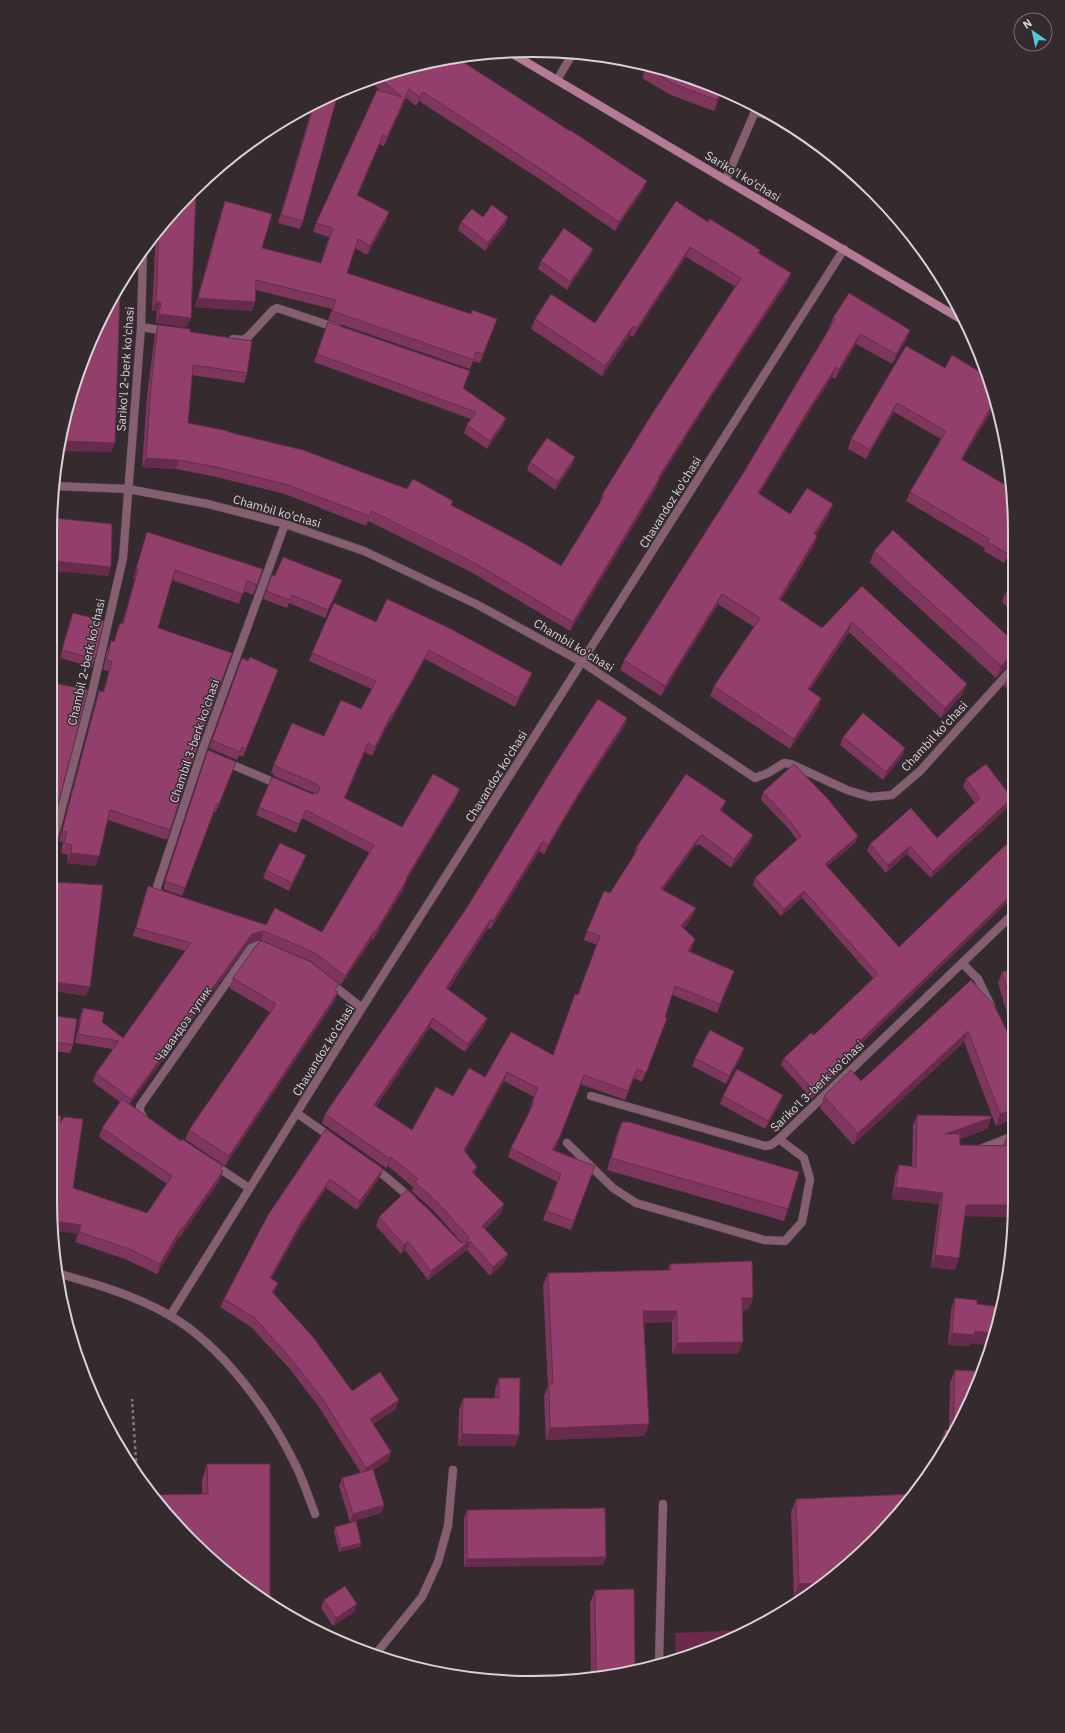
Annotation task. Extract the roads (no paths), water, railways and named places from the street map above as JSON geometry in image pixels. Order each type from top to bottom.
[{"type":"main road","name":"Sariko'l ko'chasi","points":[[519,57],[955,315]]},
{"type":"street","points":[[557,80],[569,59]]},
{"type":"street","points":[[726,179],[755,112]]},
{"type":"street","name":"Chavandoz ko'chasi","points":[[170,1316],[249,1188],[298,1114],[362,1008],[844,250]]},
{"type":"street","name":"Sariko'l 2-berk ko'chasi","points":[[128,489],[141,327],[143,260]]},
{"type":"street","points":[[227,338],[245,339],[272,310],[277,308],[344,331]]},
{"type":"street","points":[[141,327],[172,331]]},
{"type":"street","name":"Chambil ko'chasi","points":[[59,486],[128,489],[208,504],[285,524],[364,551],[478,605],[582,662],[755,778],[768,773],[784,763],[791,764],[847,790],[870,797],[892,795],[920,771],[1008,674]]},
{"type":"street","name":"Chambil 2-berk ko'chasi","points":[[57,827],[92,693],[123,558],[128,489]]},
{"type":"street","name":"Chambil 3-berk ko'chasi","points":[[174,899],[159,894],[157,887],[209,754],[285,524]]},
{"type":"street","points":[[209,754],[289,788]]},
{"type":"street","name":"Sariko'l 3-berk ko'chasi","points":[[591,1096],[764,1146],[771,1145],[779,1139],[1008,918]]},
{"type":"street","name":"Чавандоз тупик","points":[[151,1123],[142,1116],[140,1106],[247,954],[253,947],[259,945],[273,951]]},
{"type":"street","points":[[962,963],[978,979],[994,1012]]},
{"type":"street","points":[[321,976],[362,1008]]},
{"type":"street","points":[[298,1114],[340,1143]]},
{"type":"street","points":[[974,1151],[1008,1138]]},
{"type":"street","points":[[566,1143],[613,1188],[636,1203],[764,1240],[785,1241],[802,1222],[810,1179],[804,1158],[779,1139]]},
{"type":"street","points":[[203,1158],[249,1188]]},
{"type":"street","points":[[368,1163],[385,1174],[420,1206]]},
{"type":"street","points":[[63,1275],[128,1295],[170,1316],[199,1337],[225,1361],[250,1391],[272,1422],[296,1466],[315,1514]]},
{"type":"street","points":[[379,1650],[422,1597],[438,1562],[448,1526],[453,1470]]},
{"type":"street","points":[[659,1659],[663,1504]]}]
